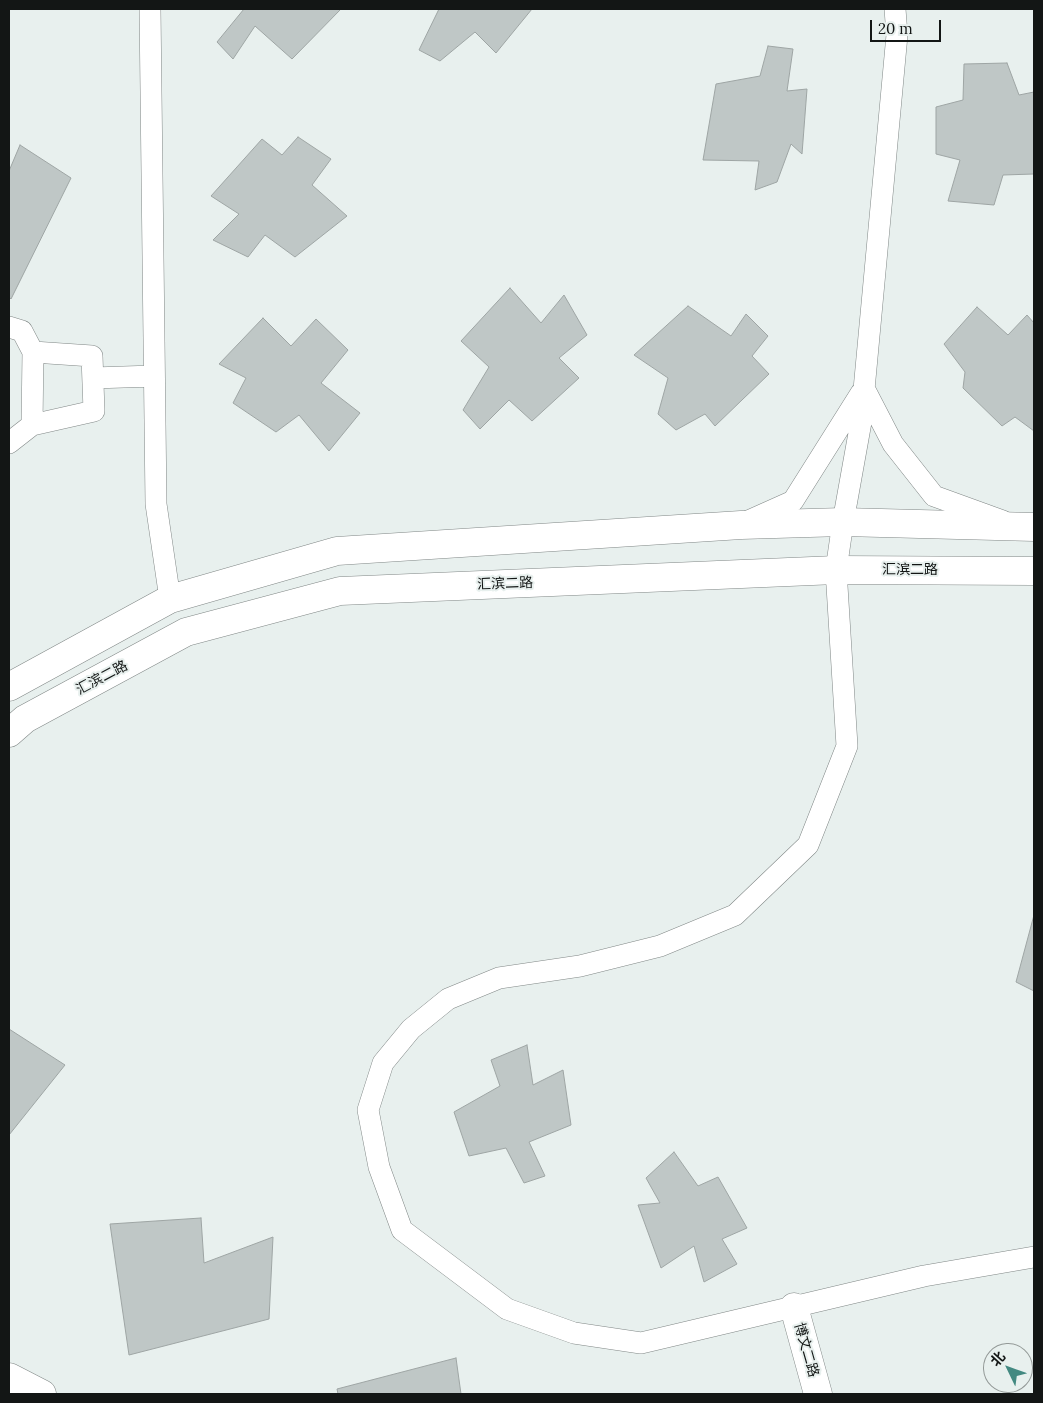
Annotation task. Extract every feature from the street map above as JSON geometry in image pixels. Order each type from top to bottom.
[{"type":"main road","points":[[9,687],[170,599],[337,551],[741,525],[842,522],[1026,527]]},
{"type":"main road","name":"汇滨二路","points":[[9,733],[25,719],[186,632],[340,591],[836,570],[1034,571]]},
{"type":"main road","name":"博文二路","points":[[794,1307],[818,1394]]},
{"type":"main road","points":[[9,1377],[42,1394]]},
{"type":"street","points":[[150,9],[156,504],[170,599]]},
{"type":"street","points":[[895,9],[896,35],[861,422],[842,522],[836,570],[847,746],[808,845],[734,916],[660,946],[580,966],[499,978],[448,1000],[411,1029],[383,1063],[368,1110],[379,1167],[402,1230],[506,1309],[574,1333],[641,1343],[924,1276],[1034,1258]]},
{"type":"street","points":[[9,327],[22,331],[33,352],[32,425]]},
{"type":"street","points":[[9,443],[32,425],[94,411],[92,356],[33,352]]},
{"type":"street","points":[[92,378],[154,376]]},
{"type":"street","points":[[741,525],[792,501],[864,388]]},
{"type":"street","points":[[864,388],[893,444],[934,496],[1026,527]]},
{"type":"building","points":[[244,9],[341,9],[292,59],[255,26],[233,59],[217,42]]},
{"type":"building","points":[[439,9],[532,9],[496,53],[475,32],[440,61],[419,50]]},
{"type":"building","points":[[768,46],[793,49],[787,91],[807,89],[802,154],[791,144],[777,182],[755,190],[759,161],[703,160],[716,84],[760,76]]},
{"type":"building","points":[[1007,63],[1019,95],[1034,92],[1034,174],[1003,175],[994,205],[948,201],[960,160],[936,154],[936,107],[963,100],[964,64]]},
{"type":"building","points":[[298,137],[331,159],[312,185],[347,216],[295,257],[265,235],[248,257],[213,240],[239,214],[211,196],[262,139],[282,155]]},
{"type":"building","points":[[20,145],[71,178],[11,299],[9,297],[9,171]]},
{"type":"building","points":[[510,288],[541,323],[564,295],[587,335],[559,358],[579,378],[532,421],[509,400],[480,429],[463,410],[489,367],[461,341]]},
{"type":"building","points":[[688,306],[731,336],[746,314],[768,336],[752,356],[769,374],[715,426],[705,414],[676,430],[658,414],[668,378],[634,355]]},
{"type":"building","points":[[977,307],[1008,335],[1027,315],[1034,323],[1034,431],[1015,417],[1002,426],[963,388],[965,372],[944,344]]},
{"type":"building","points":[[263,318],[291,346],[316,319],[348,350],[321,383],[360,413],[329,451],[299,415],[276,432],[233,403],[246,378],[219,364]]},
{"type":"building","points":[[1034,915],[1034,991],[1016,982]]},
{"type":"building","points":[[9,1029],[65,1065],[9,1135]]},
{"type":"building","points":[[527,1045],[533,1085],[563,1070],[571,1125],[529,1142],[545,1176],[524,1183],[506,1148],[469,1156],[454,1112],[500,1086],[491,1060]]},
{"type":"building","points":[[674,1152],[698,1186],[718,1177],[747,1228],[722,1239],[737,1264],[704,1282],[694,1246],[661,1268],[638,1205],[660,1203],[646,1178]]},
{"type":"building","points":[[201,1218],[204,1263],[273,1237],[269,1319],[129,1355],[110,1224]]},
{"type":"building","points":[[456,1358],[461,1394],[338,1394],[337,1389]]}]
